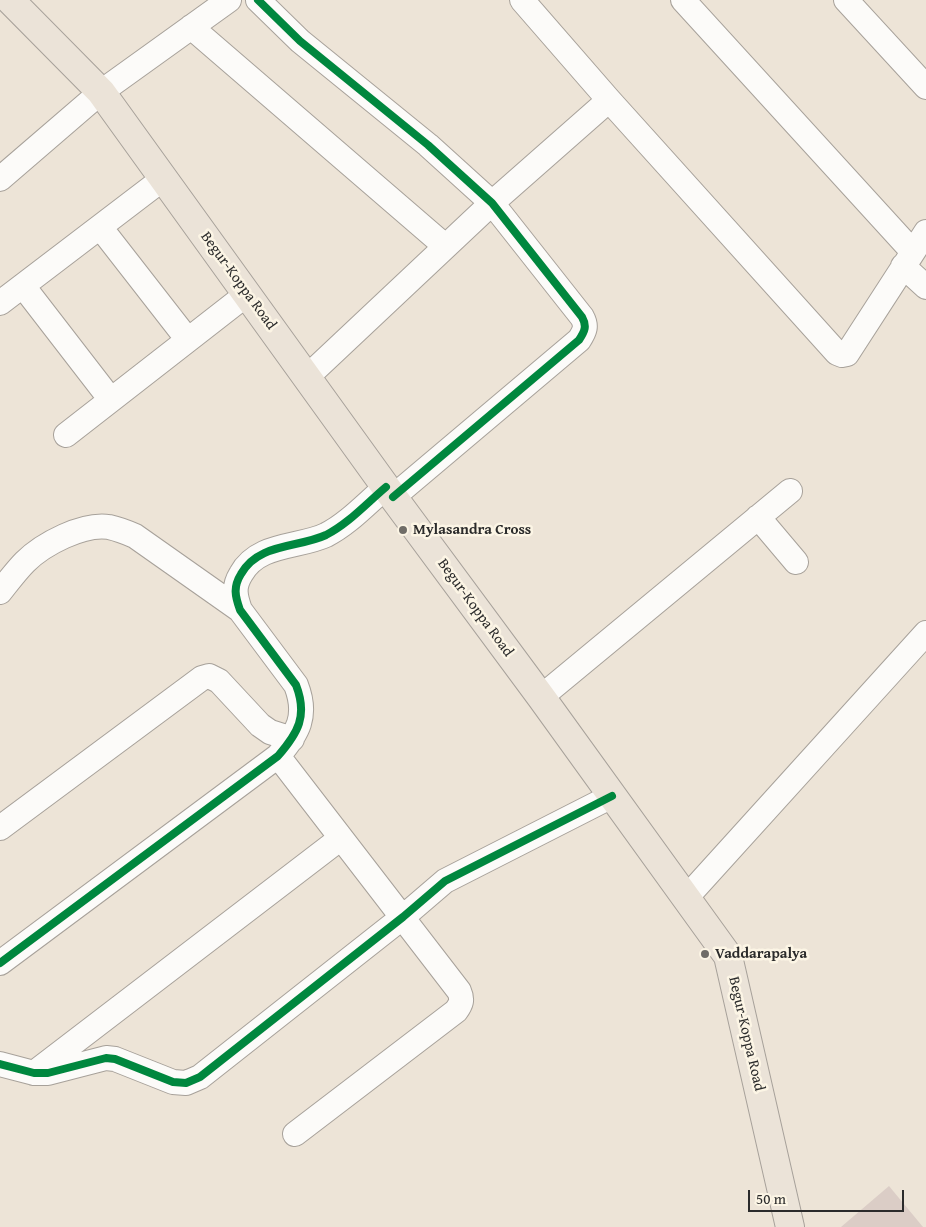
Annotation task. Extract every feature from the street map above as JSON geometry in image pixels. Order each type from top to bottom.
[{"type":"main road","name":"Begur-Koppa Road","points":[[10,0],[101,92],[389,492],[541,697],[728,956],[790,1227]]},
{"type":"street","points":[[0,179],[101,92],[228,0]]},
{"type":"street","points":[[0,963],[285,748],[299,726],[301,698],[296,685],[240,610],[235,596],[236,582],[244,569],[256,557],[270,551],[324,536],[389,492],[579,340],[585,332],[585,324],[582,317],[492,203],[428,145],[300,41],[258,0]]},
{"type":"street","points":[[522,0],[837,353],[847,354],[926,232]]},
{"type":"street","points":[[683,0],[908,259],[926,287]]},
{"type":"street","points":[[846,0],[926,87]]},
{"type":"street","points":[[191,27],[446,246]]},
{"type":"street","points":[[307,377],[492,203],[610,100]]},
{"type":"street","points":[[0,303],[164,178]]},
{"type":"street","points":[[100,227],[188,340]]},
{"type":"street","points":[[23,286],[111,400]]},
{"type":"street","points":[[66,435],[247,294]]},
{"type":"street","points":[[541,697],[790,491]]},
{"type":"street","points":[[758,517],[796,562]]},
{"type":"street","points":[[0,592],[25,561],[41,548],[66,535],[94,527],[108,527],[135,536],[240,610]]},
{"type":"street","points":[[686,898],[926,634]]},
{"type":"street","points":[[0,828],[202,678],[209,676],[219,681],[260,725],[270,732],[285,748],[342,838],[462,997],[456,1011],[295,1134]]},
{"type":"street","points":[[0,1064],[34,1073],[48,1073],[62,1071],[106,1058],[173,1082],[186,1083],[200,1077],[446,881],[612,796]]},
{"type":"street","points":[[34,1073],[342,838]]},
{"type":"building","points":[[889,1186],[923,1227],[841,1227]]},
{"type":"cycle path","points":[[258,0],[300,41],[428,145],[492,203],[582,317],[585,326],[579,340],[393,497]]},
{"type":"cycle path","points":[[0,963],[278,756],[285,748],[296,732],[301,715],[296,685],[240,610],[236,592],[238,579],[248,564],[268,551],[326,535],[350,519],[386,487]]},
{"type":"cycle path","points":[[0,1064],[34,1073],[48,1073],[106,1058],[115,1059],[173,1082],[186,1083],[200,1077],[403,917],[445,881],[612,796]]},
{"type":"place","name":"Mylasandra Cross","points":[[403,530]]},
{"type":"place","name":"Vaddarapalya","points":[[705,954]]}]
